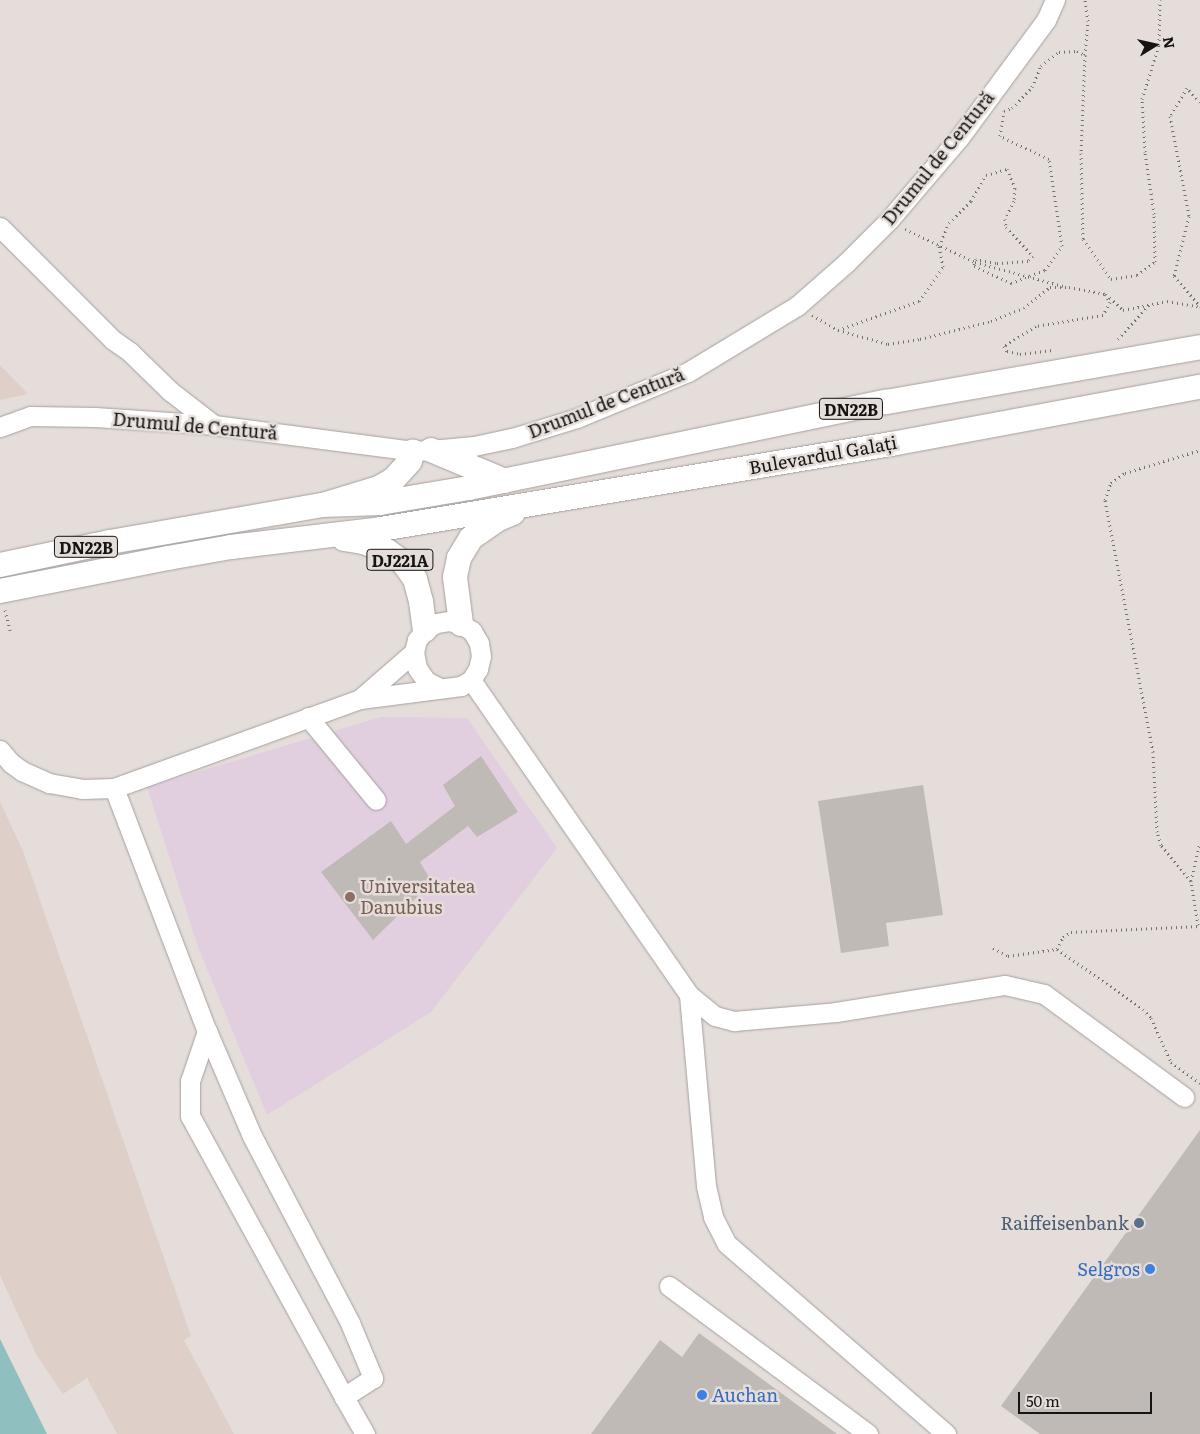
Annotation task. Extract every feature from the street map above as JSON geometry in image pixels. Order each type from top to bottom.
[{"type":"main road","name":"Bulevardul Galați","points":[[323,506],[380,503],[469,488],[886,402],[1200,348]]},
{"type":"main road","name":"Bulevardul Galați","points":[[330,537],[891,444],[1200,387]]},
{"type":"main road","points":[[323,506],[379,488],[393,480],[422,450],[505,481]]},
{"type":"main road","name":"DJ221A","points":[[462,624],[454,578],[459,558],[471,538],[498,520],[540,502]]},
{"type":"main road","name":"DN22B","points":[[4,564],[110,542],[323,506]]},
{"type":"main road","name":"DJ221A","points":[[330,537],[364,542],[387,551],[403,562],[415,579],[425,630]]},
{"type":"main road","name":"DN22B","points":[[7,596],[231,547],[330,537]]},
{"type":"street","name":"Drumul de Centură","points":[[0,427],[30,416],[56,415],[214,425],[422,450],[474,446],[512,438],[577,418],[688,372],[797,306],[846,263],[889,220],[958,138],[1046,20],[1055,0]]},
{"type":"street","points":[[0,227],[113,340],[130,352],[170,391],[214,425]]},
{"type":"street","points":[[0,750],[22,772],[49,783],[82,789],[114,788],[360,699],[456,687],[471,680],[478,669],[481,656],[479,643],[472,632],[462,624],[449,621],[436,623],[425,630],[417,640],[414,652],[417,668],[426,681],[440,688]]},
{"type":"street","points":[[360,699],[414,652]]},
{"type":"street","points":[[471,680],[689,995],[715,1016],[734,1021],[836,1012],[1005,985],[1044,994],[1184,1097]]},
{"type":"street","points":[[308,717],[376,800]]},
{"type":"street","points":[[114,788],[207,1031],[252,1136],[350,1324],[373,1378],[344,1397]]},
{"type":"street","points":[[689,995],[706,1186],[713,1217],[726,1244],[946,1434]]},
{"type":"street","points":[[207,1031],[190,1081],[190,1116],[365,1434]]},
{"type":"street","points":[[669,1286],[868,1434]]},
{"type":"path","points":[[1085,0],[1088,20],[1081,153],[1083,239],[1111,279],[1137,275],[1155,262],[1154,214],[1144,152],[1142,99],[1159,45],[1160,0]]},
{"type":"path","points":[[975,262],[974,266],[1011,283],[1045,270],[1062,246],[1050,159],[1000,136],[1004,112],[1012,108],[1032,87],[1041,66],[1059,52],[1077,51],[1085,55]]},
{"type":"path","points":[[1200,102],[1187,88],[1170,116],[1189,216],[1174,276],[1200,306]]},
{"type":"path","points":[[838,330],[920,301],[943,267],[939,246],[949,223],[971,201],[986,175],[1007,169],[1015,188],[1014,201],[1005,220],[1006,227],[1033,256],[1028,261],[996,263],[976,259],[975,262]]},
{"type":"path","points":[[889,220],[975,262],[1027,277],[1105,294],[1123,310],[1167,301],[1200,306]]},
{"type":"path","points":[[797,306],[838,330],[888,344],[991,321],[1024,308],[1050,287],[1069,287]]},
{"type":"path","points":[[1064,350],[1020,354],[1007,351],[1004,346],[1036,326],[1103,315],[1110,302],[1105,294]]},
{"type":"path","points":[[1112,342],[1120,338],[1150,304]]},
{"type":"path","points":[[1191,880],[1161,844],[1156,832],[1153,752],[1105,500],[1111,482],[1125,473],[1200,450]]},
{"type":"path","points":[[7,596],[10,630]]},
{"type":"path","points":[[1057,948],[1063,937],[1071,932],[1199,926],[1191,880],[1200,842]]},
{"type":"path","points":[[993,948],[1008,956],[1057,948],[1143,1009],[1151,1018],[1171,1062],[1200,1083]]},
{"type":"shaded area","points":[[0,365],[28,394],[0,400]]},
{"type":"shaded area","name":"Universitatea Danubius","points":[[381,717],[467,718],[557,848],[431,1012],[267,1115],[198,947],[147,787]]},
{"type":"shaded area","points":[[0,802],[23,851],[191,1336],[184,1340],[234,1434],[117,1434],[87,1378],[63,1394],[37,1356],[0,1275]]},
{"type":"water","points":[[0,1339],[47,1434],[0,1434]]},
{"type":"building","points":[[481,756],[518,812],[477,837],[468,826],[420,862],[432,882],[373,940],[321,872],[391,821],[406,844],[455,806],[443,785]]},
{"type":"building","points":[[923,785],[943,915],[886,923],[889,946],[841,953],[818,801]]},
{"type":"building","name":"Selgros","points":[[1200,1130],[1200,1434],[1040,1434],[1001,1406]]},
{"type":"building","name":"Auchan","points":[[699,1333],[837,1434],[591,1434],[660,1340],[682,1357]]},
{"type":"place","name":"Universitatea Danubius","points":[[350,897]]},
{"type":"place","name":"Raiffeisenbank","points":[[1139,1223]]},
{"type":"place","name":"Selgros","points":[[1150,1269]]},
{"type":"place","name":"Auchan","points":[[702,1395]]}]
